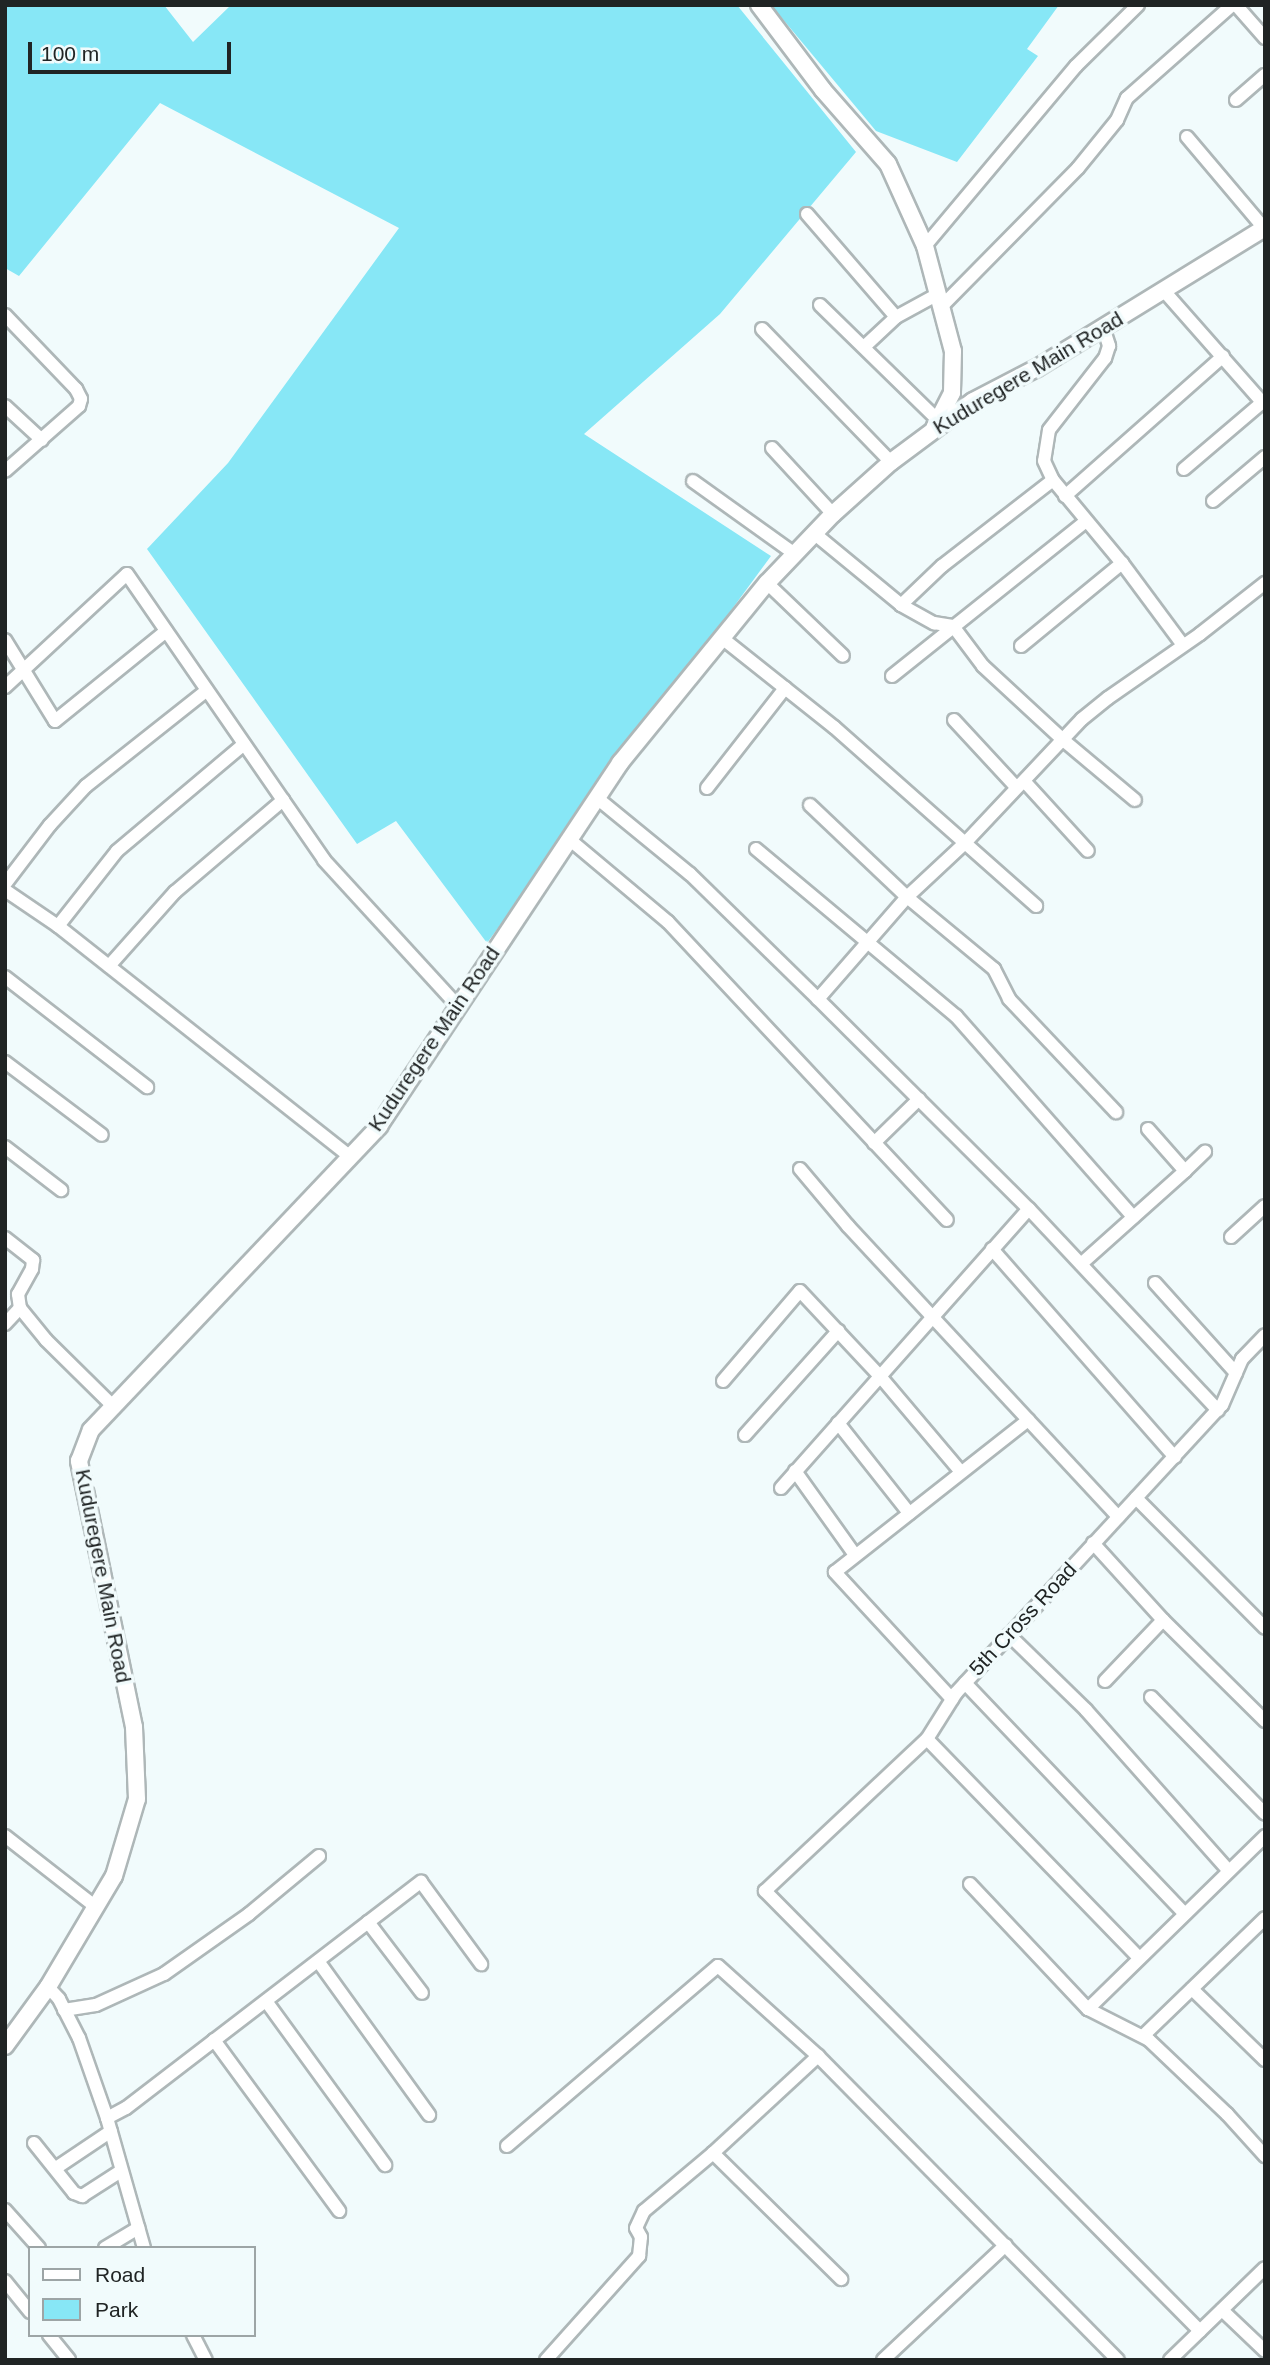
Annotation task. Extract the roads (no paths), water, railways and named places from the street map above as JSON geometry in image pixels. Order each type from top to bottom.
[{"type":"street","points":[[759,5],[823,90],[888,164],[925,246],[953,351],[952,393],[936,425],[865,346],[820,305]]},
{"type":"street","points":[[925,246],[1076,66],[1138,5]]},
{"type":"street","points":[[865,346],[896,317],[939,300],[1078,168],[1117,120],[1127,98],[1234,5],[1265,38]]},
{"type":"street","points":[[1236,100],[1265,75]]},
{"type":"street","points":[[1187,137],[1264,228]]},
{"type":"street","points":[[807,214],[896,317]]},
{"type":"street","name":"Kuduregere Main Road","points":[[5,2046],[48,1987],[114,1876],[137,1799],[134,1727],[79,1461],[82,1446],[91,1430],[379,1126],[620,763],[767,583],[833,514],[936,425],[973,401],[1037,368],[1165,292],[1264,228]]},
{"type":"street","points":[[1165,292],[1263,401],[1184,468]]},
{"type":"street","points":[[5,315],[80,394],[79,406],[5,471]]},
{"type":"street","points":[[1103,327],[1109,346],[1104,358],[1049,430],[1044,461],[1053,481],[1122,563],[1183,645]]},
{"type":"street","points":[[762,329],[891,462]]},
{"type":"street","points":[[1065,496],[1223,356]]},
{"type":"street","points":[[5,406],[42,440]]},
{"type":"street","points":[[772,448],[833,514]]},
{"type":"street","points":[[1213,500],[1265,457]]},
{"type":"street","points":[[693,481],[795,554]]},
{"type":"street","points":[[901,605],[942,566],[1053,481]]},
{"type":"street","points":[[892,676],[1086,522]]},
{"type":"street","points":[[815,534],[901,605],[934,623],[953,626],[984,666],[1062,739],[1135,800]]},
{"type":"street","points":[[1021,646],[1122,563]]},
{"type":"street","points":[[5,687],[127,574],[324,860],[458,1006]]},
{"type":"street","points":[[767,583],[843,656]]},
{"type":"street","points":[[818,999],[869,944],[907,897],[965,843],[1062,739],[1108,698],[1265,583]]},
{"type":"street","points":[[5,640],[55,720],[166,631]]},
{"type":"street","points":[[722,638],[785,688],[1036,906]]},
{"type":"street","points":[[708,788],[785,688]]},
{"type":"street","points":[[207,690],[86,786],[50,825],[5,887],[350,1157]]},
{"type":"street","points":[[954,720],[1088,851]]},
{"type":"street","points":[[58,926],[117,851],[244,744]]},
{"type":"street","points":[[597,798],[690,874],[818,999],[1029,1209],[1218,1410]]},
{"type":"street","points":[[109,966],[175,892],[283,800]]},
{"type":"street","points":[[810,805],[907,897],[994,969],[1009,999],[1116,1112]]},
{"type":"street","points":[[569,839],[668,922],[947,1220]]},
{"type":"street","points":[[756,849],[956,1016],[1133,1217]]},
{"type":"street","points":[[5,977],[147,1087]]},
{"type":"street","points":[[5,1062],[102,1135]]},
{"type":"street","points":[[874,1143],[919,1099]]},
{"type":"street","points":[[1148,1129],[1185,1171]]},
{"type":"street","points":[[5,1147],[61,1190]]},
{"type":"street","points":[[1081,1264],[1205,1152]]},
{"type":"street","points":[[800,1169],[1118,1517]]},
{"type":"street","points":[[1230,1237],[1265,1206]]},
{"type":"street","points":[[781,1488],[1029,1209]]},
{"type":"street","points":[[5,1238],[33,1260],[32,1269],[18,1294],[20,1308],[46,1340],[113,1406]]},
{"type":"street","points":[[992,1249],[1175,1457]]},
{"type":"street","points":[[1155,1283],[1236,1373]]},
{"type":"street","points":[[723,1381],[800,1291],[879,1375],[961,1472]]},
{"type":"street","points":[[5,1324],[20,1308]]},
{"type":"street","points":[[745,1435],[838,1331]]},
{"type":"street","name":"5th Cross Road","points":[[1200,2331],[765,1891],[927,1739],[965,1683],[1218,1410],[1242,1359],[1265,1335]]},
{"type":"street","points":[[952,1699],[835,1572],[1028,1420]]},
{"type":"street","points":[[838,1423],[909,1513]]},
{"type":"street","points":[[795,1471],[855,1555]]},
{"type":"street","points":[[1136,1498],[1265,1628]]},
{"type":"street","points":[[1093,1543],[1163,1620],[1265,1721]]},
{"type":"street","points":[[1105,1681],[1163,1620]]},
{"type":"street","points":[[1009,1635],[1086,1710],[1229,1871]]},
{"type":"street","points":[[965,1683],[1184,1913]]},
{"type":"street","points":[[1151,1697],[1265,1814]]},
{"type":"street","points":[[927,1739],[1139,1958]]},
{"type":"street","points":[[5,1836],[96,1907]]},
{"type":"street","points":[[1088,2009],[1265,1836]]},
{"type":"street","points":[[64,2010],[96,2005],[164,1974],[248,1914],[319,1856]]},
{"type":"street","points":[[107,2118],[126,2108],[421,1882],[481,1964]]},
{"type":"street","points":[[970,1884],[1088,2009],[1143,2036],[1227,2114],[1265,2156]]},
{"type":"street","points":[[1143,2036],[1265,1918]]},
{"type":"street","points":[[368,1923],[422,1993]]},
{"type":"street","points":[[318,1961],[429,2115]]},
{"type":"street","points":[[507,2146],[718,1966],[818,2056],[1118,2360]]},
{"type":"street","points":[[48,1987],[79,2038],[107,2118],[143,2246]]},
{"type":"street","points":[[1192,1989],[1265,2060]]},
{"type":"street","points":[[266,2001],[385,2165]]},
{"type":"street","points":[[214,2040],[340,2211]]},
{"type":"street","points":[[546,2360],[639,2256],[640,2237],[636,2228],[644,2211],[713,2153],[818,2056]]},
{"type":"street","points":[[56,2168],[111,2131]]},
{"type":"street","points":[[34,2143],[74,2193],[82,2196],[121,2171]]},
{"type":"street","points":[[713,2153],[841,2279]]},
{"type":"street","points":[[5,2210],[37,2246]]},
{"type":"street","points":[[108,2246],[138,2228]]},
{"type":"street","points":[[883,2360],[1006,2245]]},
{"type":"street","points":[[1170,2360],[1265,2269]]},
{"type":"street","points":[[5,2281],[28,2310]]},
{"type":"street","points":[[1222,2310],[1265,2351]]},
{"type":"street","points":[[51,2337],[69,2360]]},
{"type":"street","points":[[194,2337],[204,2359]]}]
